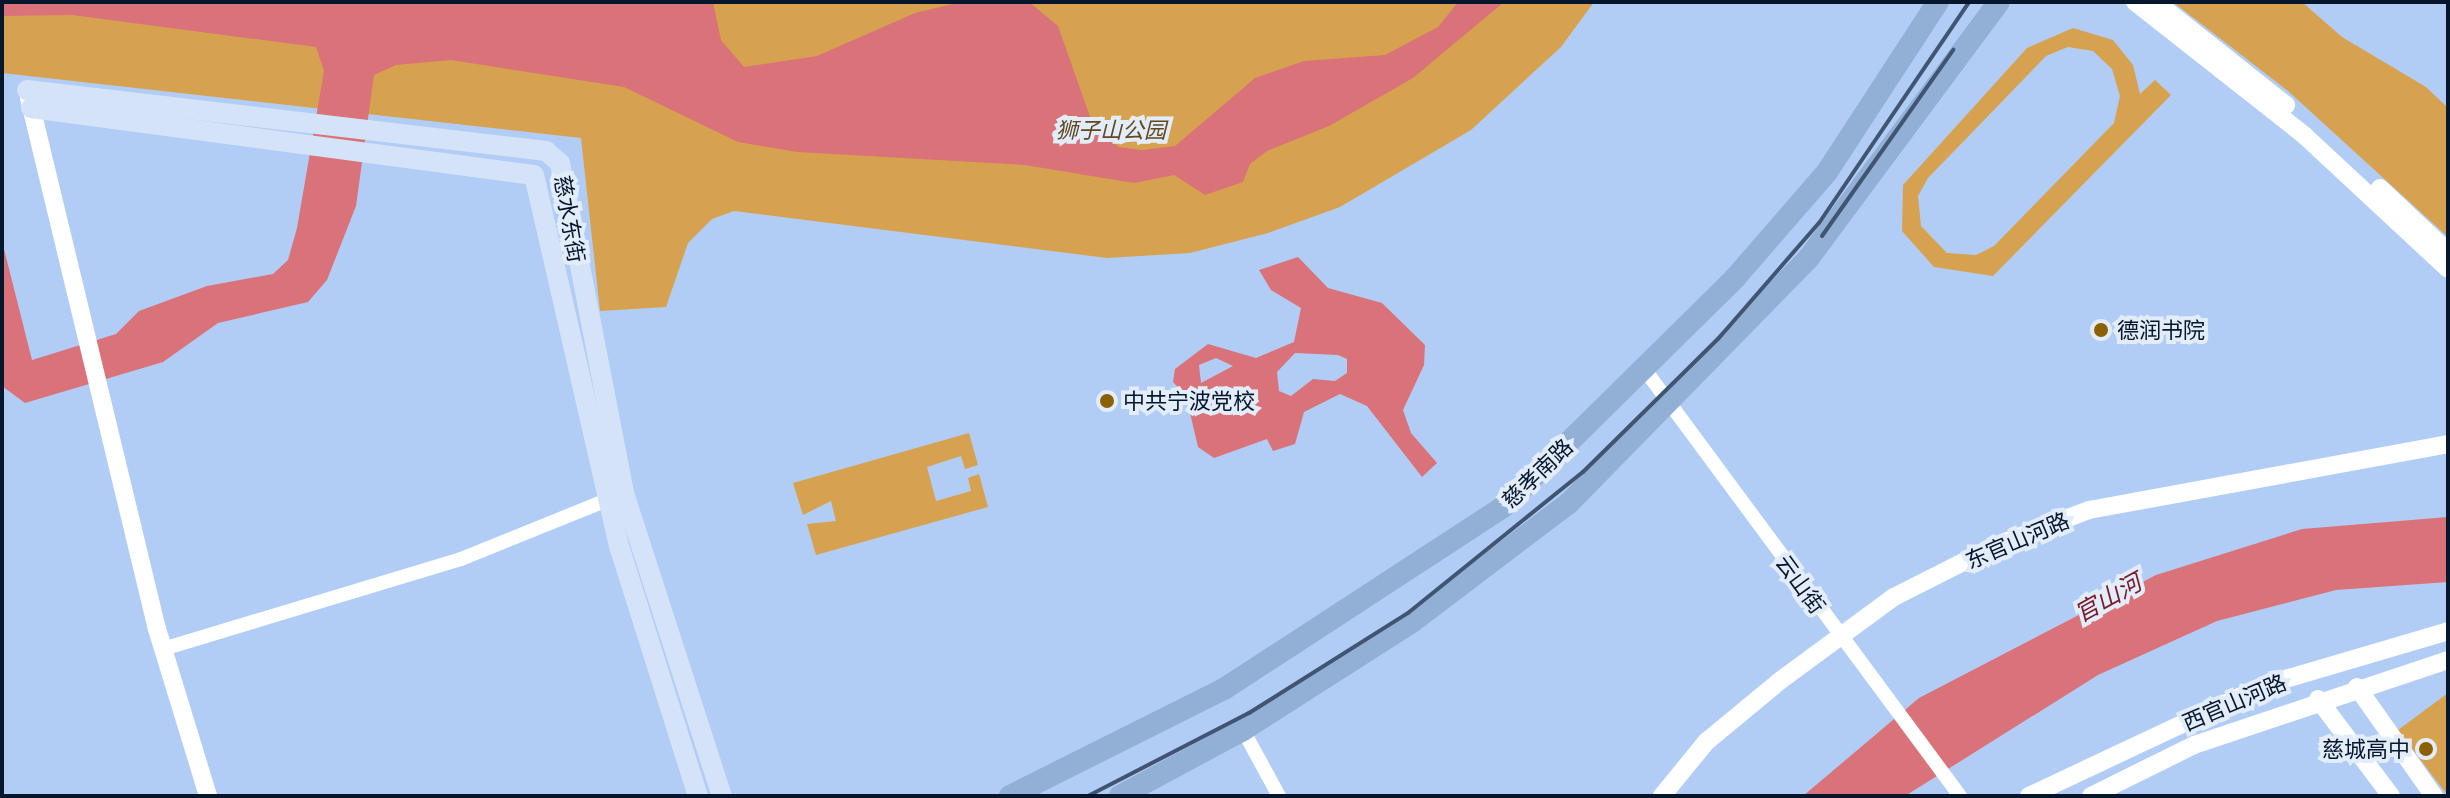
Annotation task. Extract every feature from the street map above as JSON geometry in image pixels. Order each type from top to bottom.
[{"type":"main road","name":"慈孝南路","points":[[1010,796],[1224,689],[1342,617],[1503,507],[1645,370],[1827,172],[1938,2]]},
{"type":"main road","name":"慈孝南路","points":[[1120,796],[1243,730],[1412,622],[1569,503],[1808,259],[1999,2]]},
{"type":"main road","name":"慈水东街","points":[[29,99],[546,151],[560,163],[616,496],[722,796]]},
{"type":"main road","name":"慈水东街","points":[[29,99],[534,175],[616,496],[698,796]]},
{"type":"street","points":[[2135,2],[2305,136],[2448,269]]},
{"type":"street","points":[[2156,2],[2302,117],[2448,252]]},
{"type":"street","points":[[29,99],[163,649],[208,796]]},
{"type":"street","name":"云山街","points":[[1645,370],[1960,796]]},
{"type":"street","name":"东官山河路","points":[[1662,796],[1706,742],[1840,637],[1906,590],[2089,510],[2448,444]]},
{"type":"street","points":[[163,649],[461,559],[616,496]]},
{"type":"street","name":"西官山河路","points":[[2029,796],[2265,685],[2448,631]]},
{"type":"street","name":"西官山河路","points":[[2091,796],[2194,745],[2318,699],[2448,660]]},
{"type":"street","points":[[2357,687],[2434,796]]},
{"type":"street","points":[[2318,699],[2391,796]]},
{"type":"street","points":[[1243,730],[1279,796]]},
{"type":"green space","name":"狮子山公园","points":[[2,2],[1594,2],[1561,47],[1471,130],[1340,207],[1268,233],[1190,253],[1107,258],[734,211],[712,219],[688,243],[666,307],[600,311],[581,138],[2,73]]},
{"type":"green space","points":[[2173,2],[2302,2],[2342,37],[2426,87],[2448,108],[2448,237],[2288,91]]},
{"type":"green space","points":[[2073,28],[2113,40],[2133,65],[2140,94],[2155,80],[2171,95],[1993,276],[1934,267],[1902,231],[1903,185],[2027,48]],"holes":[[[2068,47],[2093,51],[2112,69],[2120,96],[2114,123],[1994,246],[1976,255],[1947,253],[1921,226],[1918,196],[1928,178],[2046,56]]]},
{"type":"green space","points":[[969,433],[978,465],[965,469],[961,456],[927,467],[936,501],[971,491],[968,478],[979,474],[988,507],[816,555],[807,524],[836,521],[831,501],[803,515],[793,483]]},
{"type":"green space","points":[[2448,693],[2448,796],[2398,730]]},
{"type":"shaded area","points":[[2,2],[713,2],[721,40],[744,67],[817,56],[915,13],[961,2],[1029,2],[1058,26],[1093,125],[1119,147],[1142,150],[1175,146],[1255,78],[1304,61],[1385,55],[1438,27],[1458,2],[1504,2],[1413,78],[1329,126],[1267,151],[1250,164],[1243,182],[1205,195],[1174,175],[1134,183],[1025,165],[797,152],[738,142],[624,87],[451,60],[396,65],[374,75],[356,206],[327,280],[308,302],[218,323],[163,362],[25,403],[2,386],[2,241],[32,360],[116,334],[139,311],[207,286],[273,274],[288,260],[297,228],[324,71],[316,47],[72,15],[2,16]]},
{"type":"shaded area","points":[[1298,257],[1328,288],[1382,303],[1425,345],[1424,365],[1403,410],[1411,433],[1437,463],[1422,477],[1367,406],[1340,394],[1304,412],[1295,444],[1273,451],[1267,439],[1214,458],[1198,447],[1186,396],[1173,382],[1175,369],[1208,344],[1256,358],[1294,342],[1301,308],[1271,290],[1259,270]],"holes":[[[1295,353],[1338,355],[1347,359],[1347,373],[1335,381],[1313,379],[1291,396],[1279,391],[1277,372]],[[1216,358],[1233,366],[1201,383],[1199,365]]]},
{"type":"shaded area","points":[[2448,517],[2448,582],[2336,590],[2217,621],[2098,675],[1905,796],[1803,796],[1919,698],[2156,575],[2302,529]]},
{"type":"railway","points":[[1088,796],[1249,713],[1408,613],[1583,472],[1718,339],[1819,223],[1969,2]]},
{"type":"railway","points":[[1822,236],[1953,50]]},
{"type":"place","name":"德润书院","points":[[2101,330]]},
{"type":"place","name":"中共宁波党校","points":[[1107,401]]},
{"type":"place","name":"慈城高中","points":[[2426,749]]},
{"type":"water label","name":"官山河","points":[[2108,598]]}]
